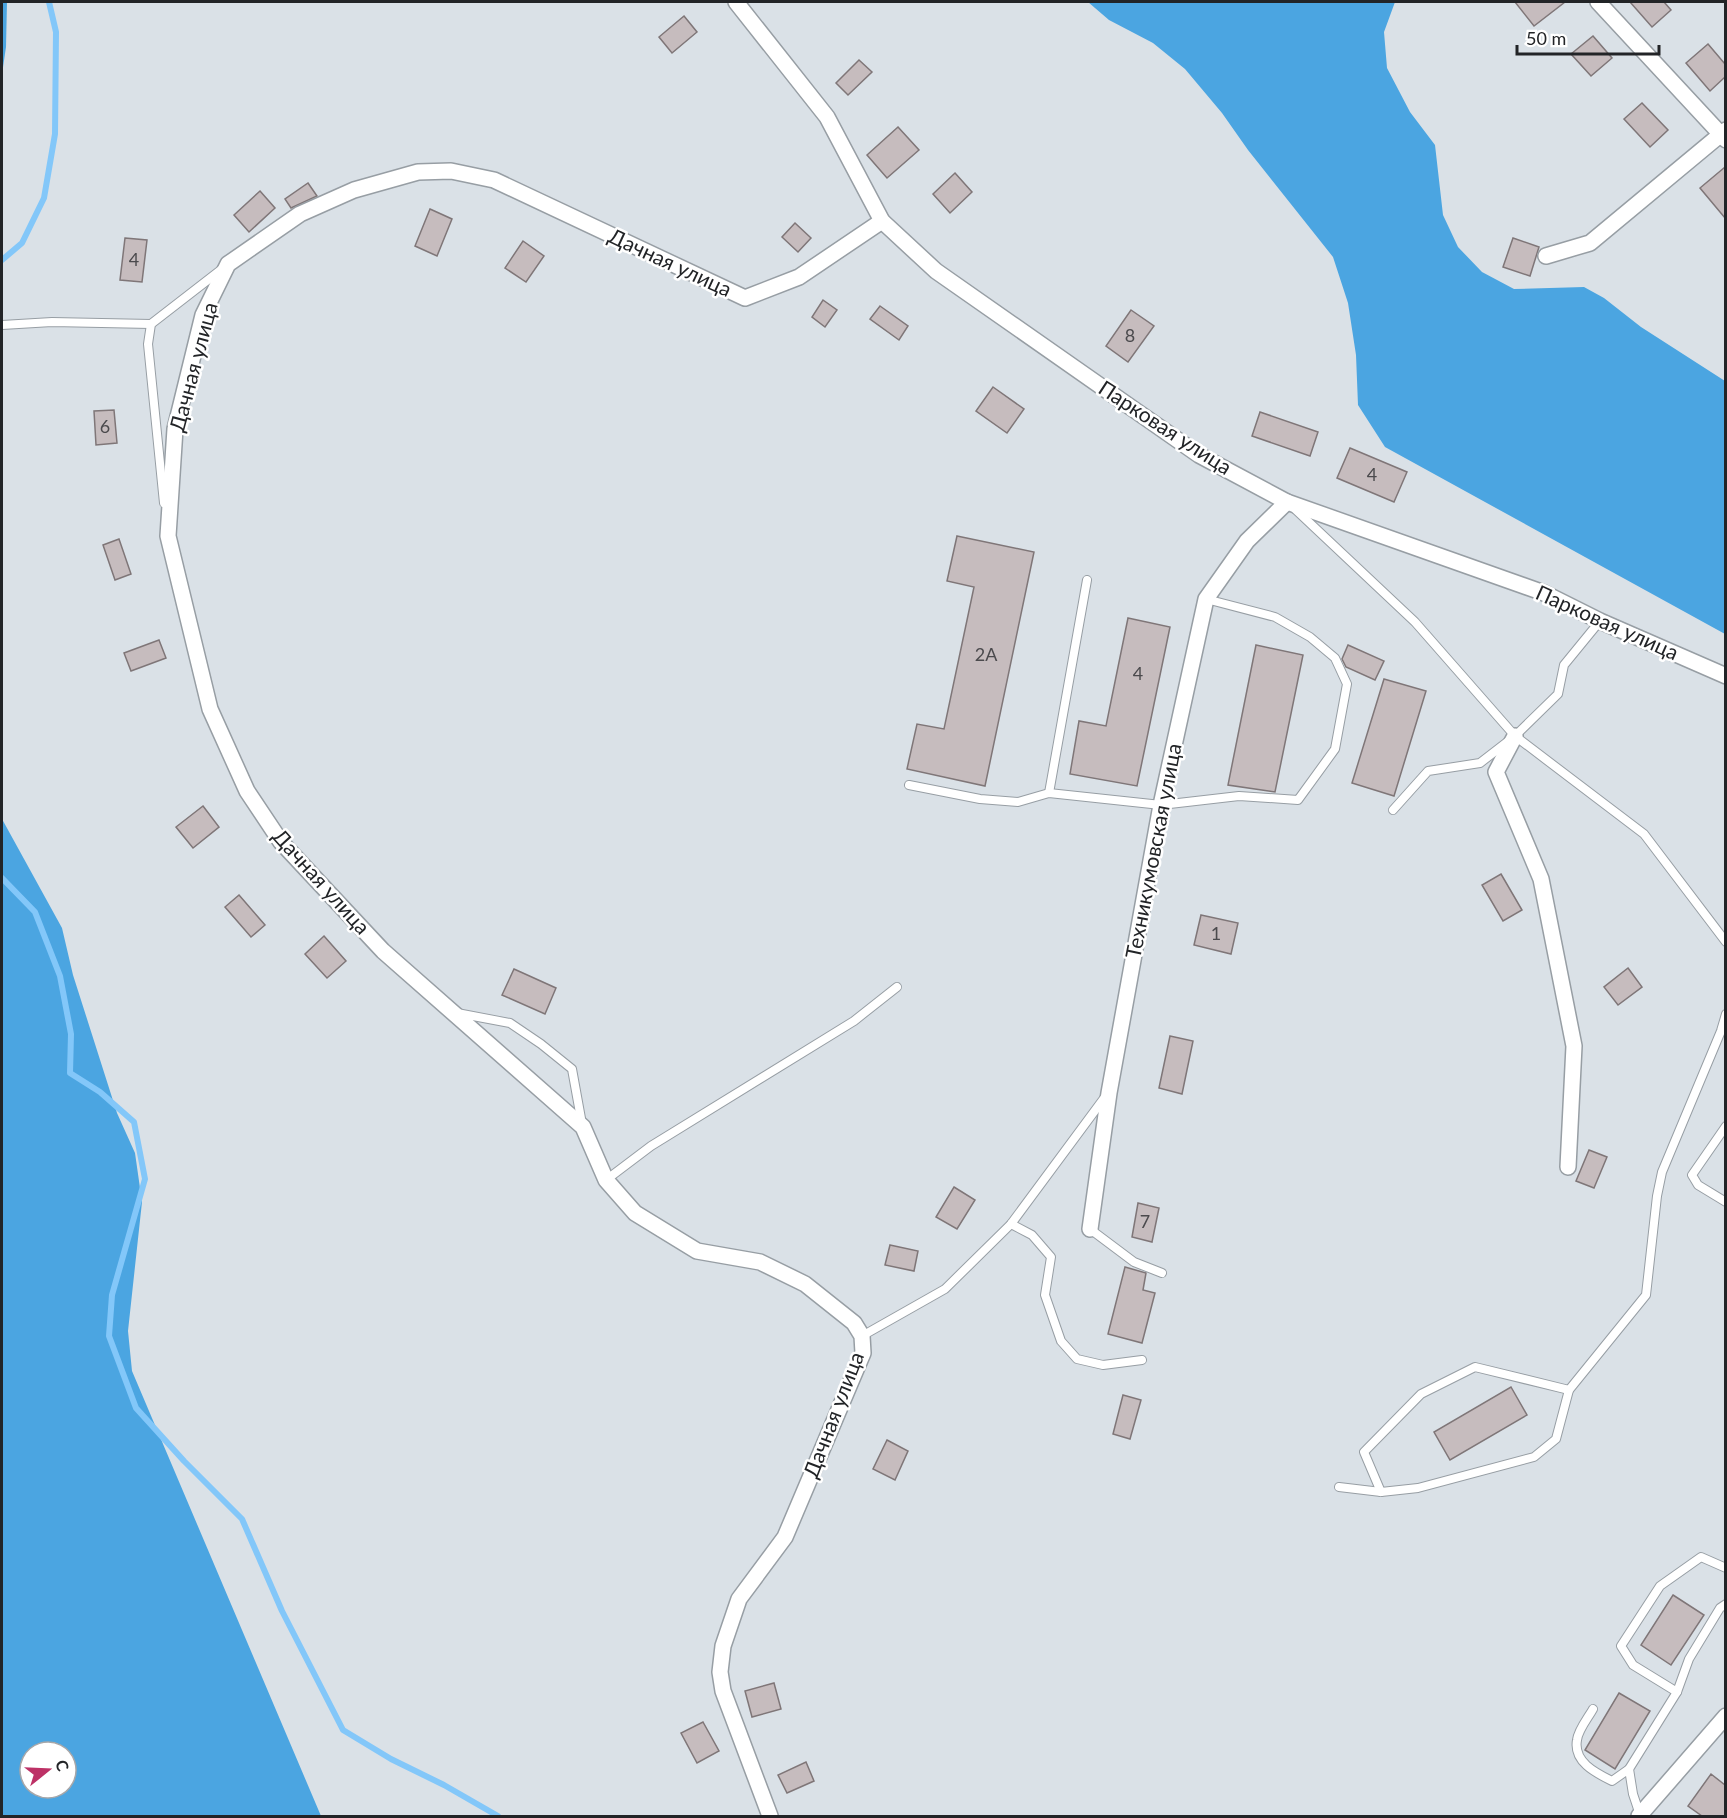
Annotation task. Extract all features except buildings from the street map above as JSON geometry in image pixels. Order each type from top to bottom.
[{"type":"street","name":"Парковая улица","points":[[736,2],[827,117],[882,221],[936,271],[1199,454],[1287,502],[1544,593],[1600,621],[1725,676]]},
{"type":"street","points":[[1546,256],[1590,243],[1724,135],[1598,2]]},
{"type":"street","name":"Дачная улица","points":[[770,1816],[723,1691],[720,1672],[723,1646],[739,1599],[785,1537],[863,1353],[862,1336],[854,1323],[805,1284],[760,1262],[697,1251],[635,1213],[606,1180],[583,1127],[383,951],[281,842],[247,791],[210,709],[168,536],[175,429],[203,315],[228,264],[300,214],[354,190],[418,172],[451,171],[494,180],[745,298],[799,277],[882,221]]},
{"type":"street","name":"Техникумовская улица","points":[[1090,1229],[1109,1093],[1161,805],[1206,599],[1247,541],[1287,502]]},
{"type":"street","points":[[1515,736],[1497,772],[1541,879],[1574,1046],[1569,1167]]},
{"type":"street","points":[[1639,1816],[1725,1716]]},
{"type":"lane","points":[[2,326],[52,322],[151,324],[228,264]]},
{"type":"lane","points":[[151,324],[148,344],[168,536]]},
{"type":"lane","points":[[1287,502],[1415,622],[1515,736],[1644,834],[1725,942]]},
{"type":"lane","points":[[1049,793],[1087,580]]},
{"type":"lane","points":[[909,785],[980,800],[1018,801],[1049,793],[1161,805],[1239,796],[1298,800],[1335,748],[1347,684],[1335,658],[1310,637],[1275,617],[1206,599]]},
{"type":"lane","points":[[1393,810],[1428,771],[1480,764],[1515,736],[1558,694],[1564,666],[1600,621]]},
{"type":"lane","points":[[606,1180],[651,1146],[854,1021],[897,987]]},
{"type":"lane","points":[[453,1013],[510,1023],[541,1044],[572,1070],[583,1127]]},
{"type":"lane","points":[[1339,1487],[1381,1492],[1418,1488],[1534,1457],[1556,1439],[1569,1390],[1646,1295],[1657,1196],[1662,1172],[1721,1031],[1725,1014]]},
{"type":"lane","points":[[862,1336],[945,1289],[1011,1224],[1109,1093]]},
{"type":"lane","points":[[1725,1126],[1692,1174],[1698,1185],[1725,1202]]},
{"type":"lane","points":[[1011,1224],[1032,1235],[1051,1257],[1045,1295],[1061,1341],[1077,1359],[1102,1365],[1142,1360]]},
{"type":"lane","points":[[1090,1229],[1134,1262],[1162,1273]]},
{"type":"lane","points":[[1381,1492],[1364,1452],[1421,1394],[1475,1367],[1569,1390]]},
{"type":"lane","points":[[1677,1692],[1633,1665],[1622,1646],[1660,1586],[1701,1557],[1725,1568]]},
{"type":"lane","points":[[1593,1709],[1576,1739],[1578,1756],[1591,1770],[1612,1781],[1629,1769],[1677,1692],[1689,1659],[1720,1608],[1725,1604]]},
{"type":"lane","points":[[1629,1769],[1639,1816]]},
{"type":"shaded area","points":[[2,2],[7,2],[6,47],[2,74]]},
{"type":"shaded area","points":[[1088,2],[1395,2],[1384,32],[1387,68],[1410,112],[1435,145],[1443,215],[1458,247],[1482,272],[1514,289],[1584,287],[1604,298],[1641,327],[1725,381],[1725,634],[1385,447],[1358,405],[1356,355],[1348,303],[1333,257],[1248,150],[1222,113],[1185,69],[1153,43],[1109,20]]},
{"type":"shaded area","points":[[2,819],[62,928],[73,975],[117,1113],[135,1153],[142,1202],[128,1331],[132,1371],[321,1816],[2,1816]]},
{"type":"waterway","points":[[2,260],[22,243],[44,198],[55,134],[56,32],[49,2]]},
{"type":"waterway","points":[[2,878],[35,912],[60,976],[71,1034],[70,1073],[100,1092],[134,1122],[145,1179],[112,1295],[109,1336],[136,1408],[184,1461],[242,1519],[282,1611],[343,1730],[391,1759],[444,1785],[498,1816]]}]
